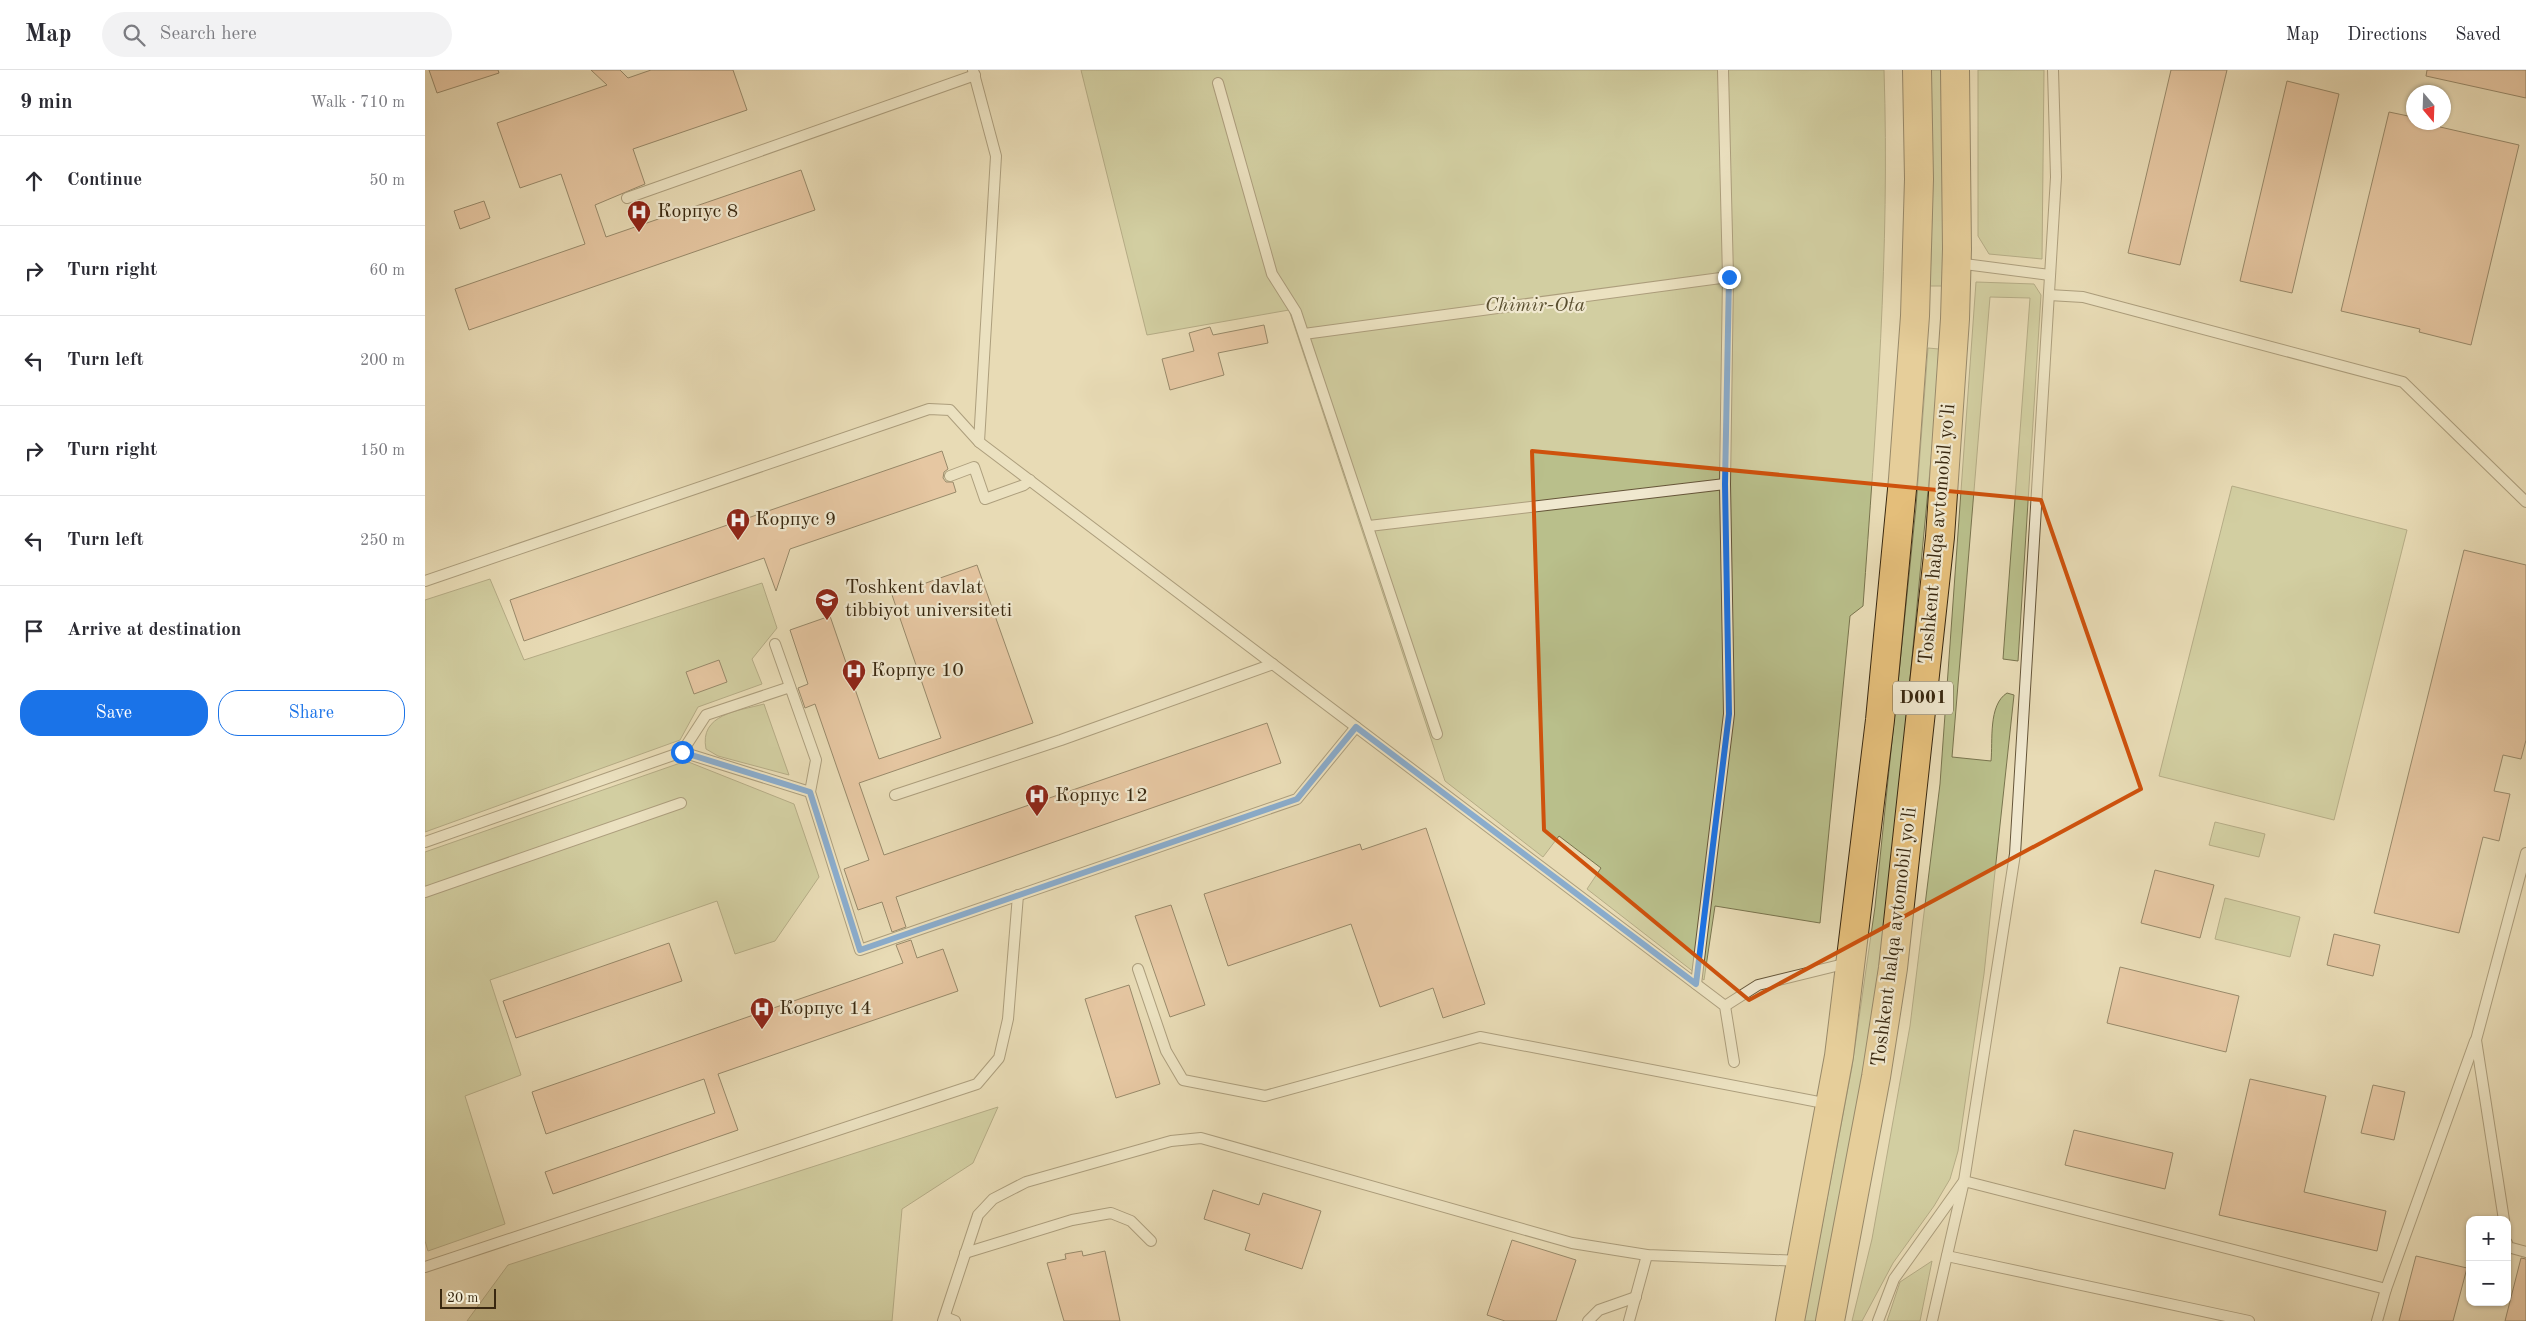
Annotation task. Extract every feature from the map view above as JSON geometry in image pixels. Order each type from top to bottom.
[{"type":"highway","name":"Toshkent halqa avtomobil yo'li","points":[[1790,1321],[1831,1104],[1851,962],[1871,800],[1896,559],[1915,316],[1919,179],[1917,70]]},
{"type":"highway","name":"Toshkent halqa avtomobil yo'li","points":[[1830,1321],[1876,1077],[1895,948],[1940,537],[1957,263],[1955,70]]},
{"type":"highway","points":[[1915,316],[1955,319]]},
{"type":"lane","points":[[1696,984],[1729,714],[1725,484],[1729,277],[1723,70]]},
{"type":"lane","points":[[1932,1321],[1964,1181],[2015,854],[2055,177],[2053,70]]},
{"type":"lane","points":[[627,198],[974,72],[996,156],[979,442]]},
{"type":"lane","points":[[1218,83],[1272,274],[1296,312],[1304,334],[1437,734]]},
{"type":"lane","points":[[1957,263],[2050,275]]},
{"type":"lane","points":[[1304,334],[1729,277]]},
{"type":"lane","points":[[2049,296],[2083,296],[2403,382],[2526,502]]},
{"type":"lane","points":[[425,581],[929,409],[950,410],[979,442],[1725,1006],[1734,1062]]},
{"type":"lane","points":[[950,476],[974,467],[985,498],[1023,485],[1030,480]]},
{"type":"lane","points":[[1369,526],[1725,484]]},
{"type":"lane","points":[[775,644],[816,760],[810,792],[860,950],[1297,799],[1356,727]]},
{"type":"lane","points":[[895,795],[1061,740],[1273,664]]},
{"type":"lane","points":[[682,752],[706,715],[790,687]]},
{"type":"lane","points":[[425,842],[682,752],[810,792]]},
{"type":"lane","points":[[425,892],[681,803]]},
{"type":"lane","points":[[2377,1321],[2386,1289],[2476,1040],[2526,853]]},
{"type":"lane","points":[[425,1267],[977,1084],[999,1058],[1008,1019],[1018,895]]},
{"type":"lane","points":[[1725,1006],[1758,986],[1851,962]]},
{"type":"lane","points":[[1138,969],[1166,1051],[1183,1080],[1265,1096],[1481,1037],[1831,1104]]},
{"type":"lane","points":[[2476,1040],[2503,1216]]},
{"type":"lane","points":[[948,1320],[977,1215],[993,1199],[1026,1182],[1171,1141],[1201,1138],[1572,1243],[1647,1256],[1802,1260]]},
{"type":"lane","points":[[1964,1181],[2386,1289]]},
{"type":"lane","points":[[1878,1321],[1894,1279],[1964,1181]]},
{"type":"lane","points":[[965,1253],[1072,1220],[1111,1213],[1131,1221],[1151,1241]]},
{"type":"lane","points":[[2511,1249],[2526,1252]]},
{"type":"lane","points":[[1629,1321],[1647,1256]]},
{"type":"lane","points":[[1947,1256],[2249,1321]]},
{"type":"lane","points":[[1588,1321],[1599,1310],[1636,1297]]},
{"type":"highlighted area","points":[[1532,451],[2041,500],[2141,789],[1749,1000],[1544,830]]},
{"type":"green space","name":"Chimir-Ota","points":[[1081,70],[1884,70],[1885,205],[1881,339],[1863,606],[1850,616],[1820,923],[1715,906],[1704,980],[1587,889],[1601,868],[1559,836],[1543,857],[1445,781],[1289,310],[1147,335]]},
{"type":"green space","points":[[1931,70],[1944,70],[1943,286],[1930,286],[1932,212]]},
{"type":"green space","points":[[1978,70],[2044,70],[2042,259],[1989,254],[1978,236]]},
{"type":"green space","points":[[1976,282],[2034,284],[2041,295],[2018,661],[2003,659],[2030,298],[1990,297],[1952,757],[1991,761],[1993,724],[1997,706],[2007,693],[2014,695],[1984,974],[1958,1151],[1950,1179],[1934,1206],[1893,1263],[1862,1321],[1852,1321],[1872,1239],[1910,1026],[1940,784]]},
{"type":"green space","points":[[1928,348],[1939,349],[1934,428],[1888,908],[1865,1068],[1817,1321],[1804,1321],[1852,1067],[1875,907],[1916,507]]},
{"type":"green space","points":[[2232,486],[2407,530],[2334,820],[2159,776]]},
{"type":"green space","points":[[490,579],[524,660],[762,583],[777,628],[752,659],[762,684],[698,707],[680,740],[425,832],[425,600]]},
{"type":"green space","points":[[764,704],[789,775],[718,756],[706,749],[705,737],[708,728],[714,721],[732,712]]},
{"type":"green space","points":[[686,761],[794,804],[819,877],[775,941],[735,954],[717,901],[490,980],[521,1075],[465,1096],[505,1224],[428,1251],[425,1241],[425,852]]},
{"type":"green space","points":[[2215,822],[2265,834],[2259,857],[2209,845]]},
{"type":"green space","points":[[2225,898],[2300,917],[2290,957],[2215,939]]},
{"type":"green space","points":[[998,1107],[973,1163],[902,1209],[892,1321],[467,1321],[508,1265]]},
{"type":"green space","points":[[1932,1261],[1920,1321],[1887,1321],[1900,1282]]},
{"type":"building","points":[[429,70],[498,70],[499,73],[437,93]]},
{"type":"building","points":[[591,70],[620,70],[628,78],[651,70],[733,70],[747,110],[633,149],[645,184],[595,205],[606,237],[801,170],[815,210],[469,330],[455,289],[585,244],[561,174],[520,188],[497,123],[607,85]]},
{"type":"building","points":[[2171,70],[2227,70],[2180,265],[2128,253]]},
{"type":"building","points":[[2427,70],[2526,70],[2526,98],[2426,76]]},
{"type":"building","points":[[2287,81],[2339,94],[2292,293],[2240,281]]},
{"type":"building","points":[[2389,112],[2406,116],[2406,130],[2451,130],[2519,145],[2471,345],[2419,332],[2420,329],[2341,311]]},
{"type":"building","points":[[484,201],[490,218],[460,229],[454,211]]},
{"type":"building","points":[[1264,325],[1268,343],[1218,353],[1224,375],[1170,390],[1162,359],[1194,351],[1189,333],[1210,327],[1213,335]]},
{"type":"building","points":[[942,451],[948,469],[944,472],[943,478],[946,482],[953,482],[956,492],[790,549],[776,591],[764,558],[524,641],[510,600]]},
{"type":"building","points":[[2464,550],[2526,565],[2526,740],[2521,759],[2503,755],[2494,791],[2510,794],[2499,841],[2483,837],[2459,933],[2374,913]]},
{"type":"building","points":[[977,565],[1033,723],[859,783],[884,855],[1267,723],[1281,763],[896,897],[906,927],[892,932],[882,902],[858,910],[844,869],[869,860],[815,704],[805,708],[798,688],[808,684],[790,630],[830,616],[879,759],[941,738],[892,595]]},
{"type":"building","points":[[719,660],[727,682],[694,694],[686,672]]},
{"type":"building","points":[[1426,828],[1485,1004],[1443,1018],[1433,988],[1380,1007],[1351,924],[1228,966],[1204,894],[1360,844],[1362,850]]},
{"type":"building","points":[[2155,870],[2214,885],[2200,938],[2141,923]]},
{"type":"building","points":[[1171,905],[1205,1005],[1170,1017],[1135,916]]},
{"type":"building","points":[[2334,934],[2380,945],[2373,976],[2327,965]]},
{"type":"building","points":[[911,940],[917,958],[943,949],[958,991],[718,1074],[738,1130],[553,1194],[545,1172],[715,1113],[704,1079],[546,1134],[532,1092],[903,963],[896,945]]},
{"type":"building","points":[[669,943],[682,981],[516,1038],[503,1001]]},
{"type":"building","points":[[2120,967],[2239,996],[2226,1052],[2107,1023]]},
{"type":"building","points":[[1129,985],[1160,1084],[1116,1098],[1085,999]]},
{"type":"building","points":[[2250,1079],[2326,1096],[2304,1192],[2386,1211],[2377,1251],[2219,1215]]},
{"type":"building","points":[[2373,1085],[2405,1092],[2394,1140],[2361,1133]]},
{"type":"building","points":[[2074,1130],[2173,1153],[2165,1189],[2065,1165]]},
{"type":"building","points":[[1213,1190],[1259,1205],[1263,1193],[1321,1211],[1302,1269],[1245,1250],[1250,1234],[1204,1219]]},
{"type":"building","points":[[1512,1240],[1576,1260],[1556,1321],[1505,1321],[1487,1315]]},
{"type":"building","points":[[1082,1251],[1083,1256],[1105,1251],[1120,1321],[1064,1321],[1047,1263],[1066,1259],[1065,1254]]},
{"type":"building","points":[[2416,1256],[2466,1268],[2453,1321],[2399,1321]]},
{"type":"building","points":[[2521,1258],[2526,1259],[2526,1321],[2505,1321],[2509,1306],[2511,1306],[2511,1297]]},
{"type":"place","name":"Корпус 8","points":[[639,233]]},
{"type":"place","name":"Корпус 9","points":[[738,541]]},
{"type":"place","name":"Toshkent davlat tibbiyot universiteti","points":[[827,621]]},
{"type":"place","name":"Корпус 10","points":[[854,692]]},
{"type":"place","name":"Корпус 12","points":[[1037,817]]},
{"type":"place","name":"Корпус 14","points":[[762,1030]]},
{"type":"route","points":[[682,752],[810,792],[860,950],[1297,799],[1356,727],[1696,984],[1729,714],[1725,484],[1729,277]]}]
